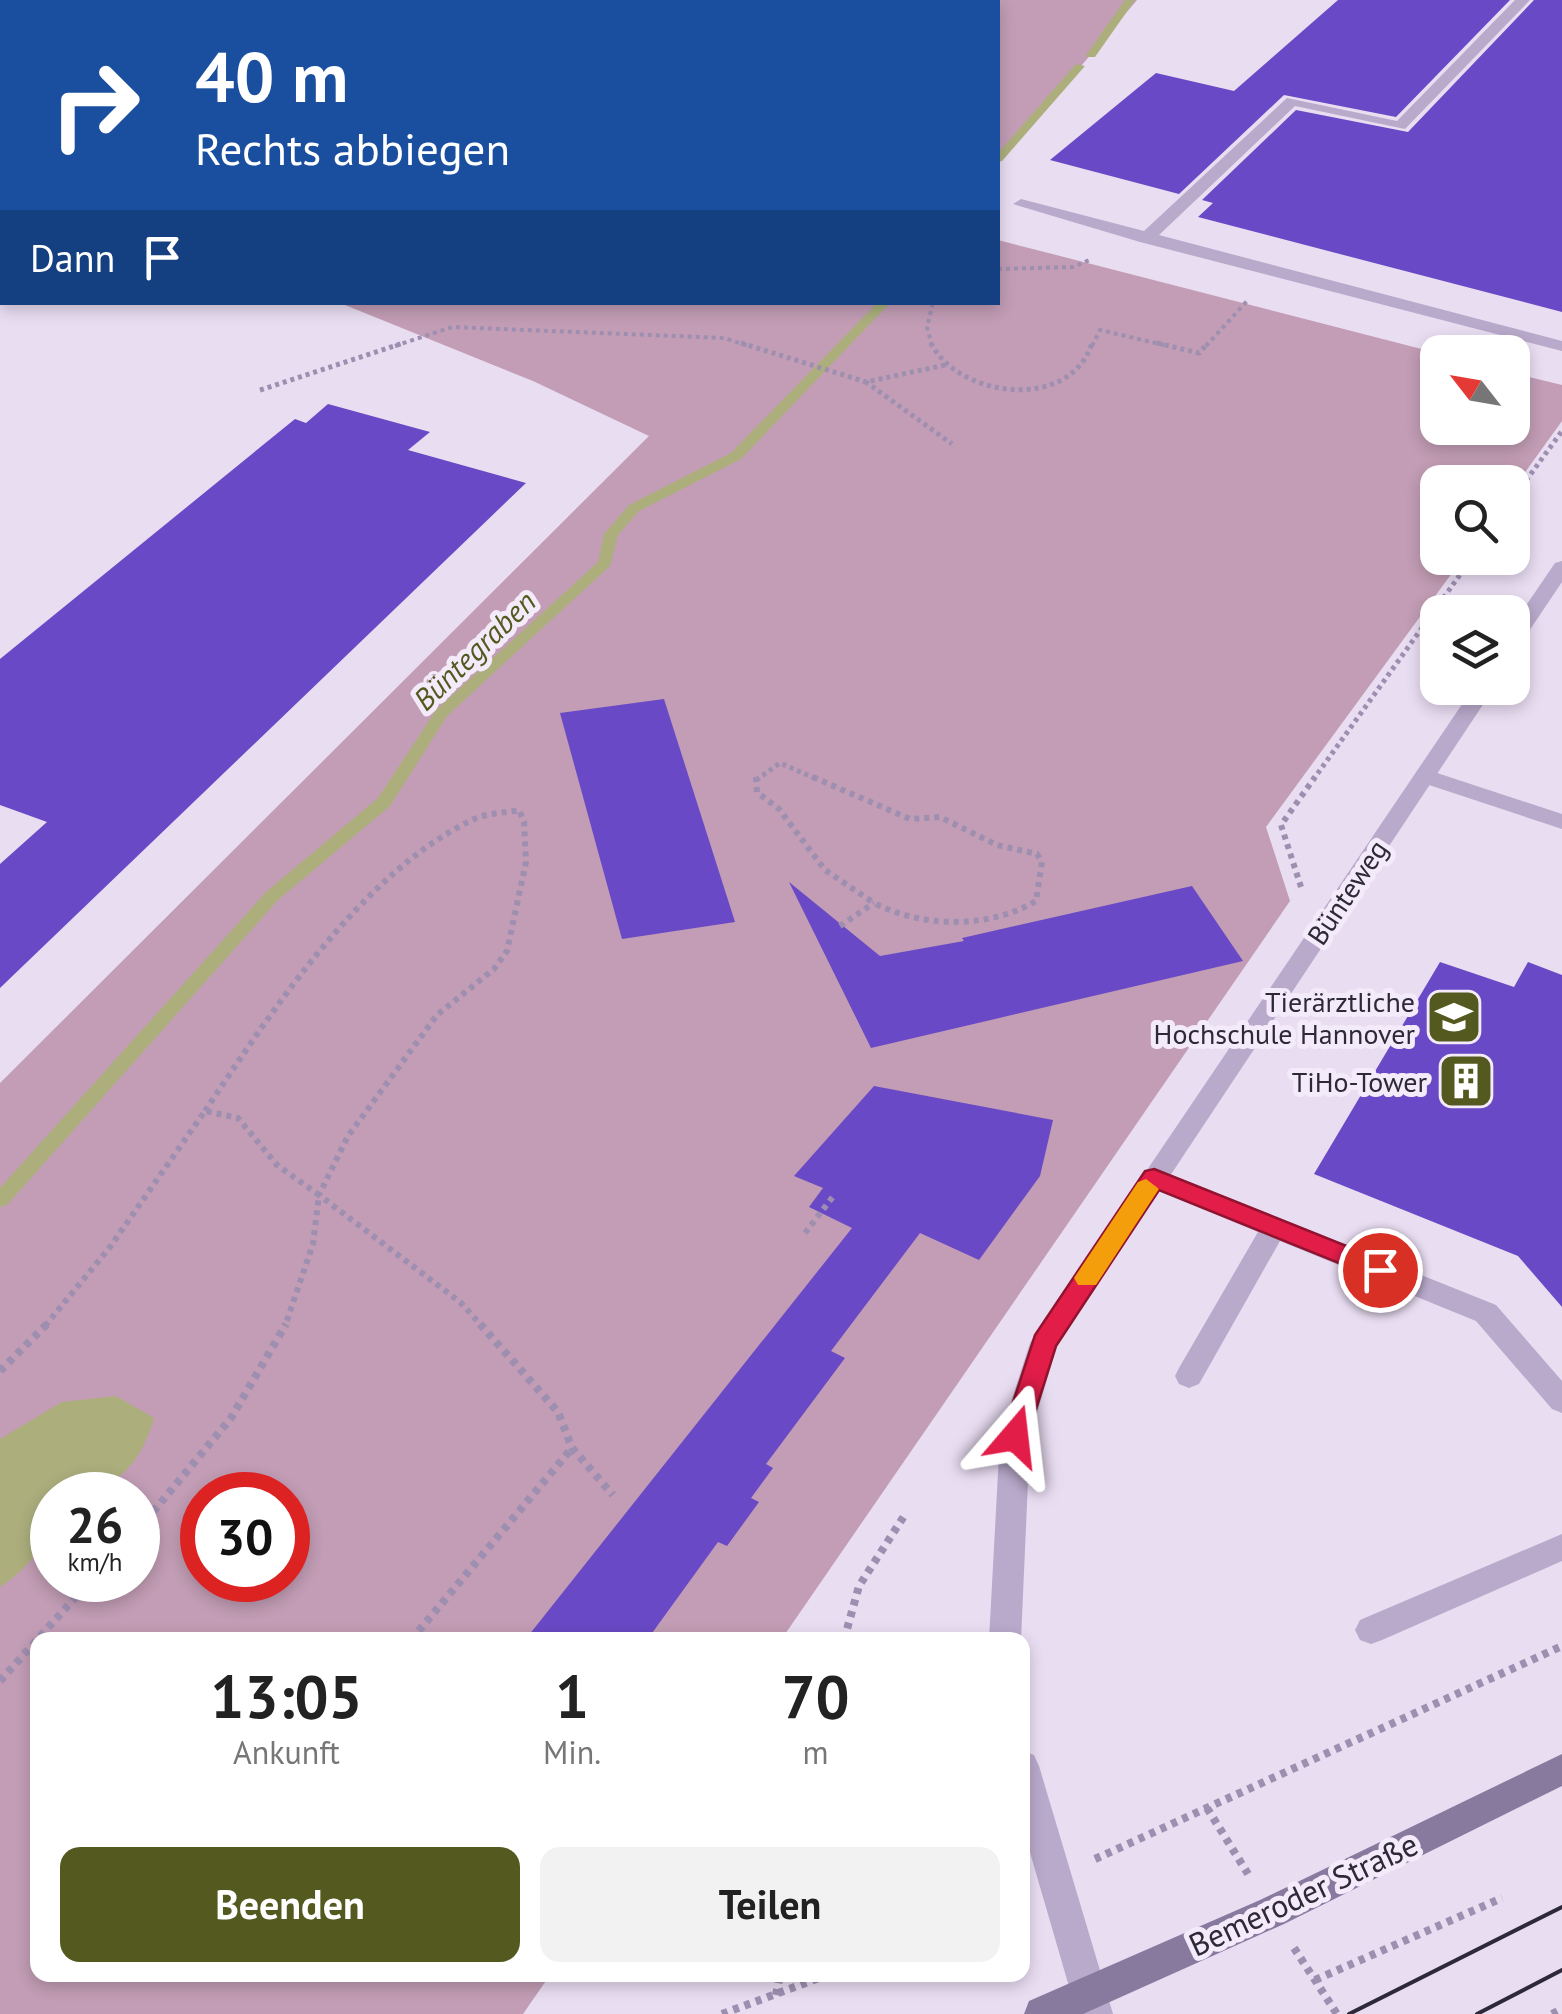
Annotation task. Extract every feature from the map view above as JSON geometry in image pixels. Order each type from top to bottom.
[{"type":"main road","name":"Bemeroder Straße","points":[[1042,2014],[1090,2004],[1562,1769]]},
{"type":"street","points":[[1146,238],[1292,101],[1400,126],[1523,0]]},
{"type":"street","points":[[1021,204],[1562,346]]},
{"type":"street","points":[[1530,615],[1562,567]]},
{"type":"street","name":"Bünteweg","points":[[1005,1632],[1015,1436],[1044,1343],[1472,705]]},
{"type":"street","points":[[1425,776],[1562,822]]},
{"type":"street","points":[[1154,1178],[1486,1313],[1562,1402]]},
{"type":"street","points":[[1189,1376],[1275,1226]]},
{"type":"street","points":[[1372,1630],[1562,1547]]},
{"type":"street","points":[[1030,1794],[1090,2004]]},
{"type":"path","points":[[1000,269],[1084,266],[1123,232]]},
{"type":"path","points":[[866,382],[945,365],[1002,386],[1058,385],[1090,361],[1094,336],[1100,330],[1198,353],[1275,271]]},
{"type":"path","points":[[933,305],[928,333],[945,365]]},
{"type":"path","points":[[260,390],[452,327],[724,338],[866,382],[952,444]]},
{"type":"path","points":[[1530,475],[1562,431]]},
{"type":"path","points":[[1318,935],[1281,825],[1460,575]]},
{"type":"path","points":[[780,763],[790,764],[910,820],[940,817],[996,845],[1038,854],[1042,862],[1036,902],[1004,916],[924,922],[900,917],[874,903],[825,870],[779,808],[756,792],[756,777],[780,763]]},
{"type":"path","points":[[0,1371],[64,1309],[121,1238],[274,1006],[396,874],[462,824],[504,808],[519,810],[524,816],[528,851],[514,937],[500,964],[442,1008],[329,1167],[319,1195],[317,1236],[298,1292],[246,1403],[160,1504]]},
{"type":"path","points":[[840,926],[874,903]]},
{"type":"path","points":[[205,1110],[238,1118],[277,1165],[460,1302],[558,1412],[572,1448],[613,1494]]},
{"type":"path","points":[[805,1233],[835,1194]]},
{"type":"path","points":[[418,1632],[572,1448]]},
{"type":"path","points":[[846,1632],[860,1586],[906,1513]]},
{"type":"path","points":[[49,1632],[74,1602]]},
{"type":"path","points":[[1054,1878],[1562,1646]]},
{"type":"path","points":[[0,1681],[30,1652]]},
{"type":"path","points":[[1315,1980],[1502,1898]]},
{"type":"path","points":[[776,1997],[779,1982]]},
{"type":"path","points":[[722,2014],[810,1982]]},
{"type":"path","points":[[1552,2014],[1562,2009]]},
{"type":"shaded area","points":[[1000,0],[1137,0],[1000,162]]},
{"type":"shaded area","points":[[1000,241],[1420,349],[1420,445],[1530,445],[1530,377],[1562,385],[1562,421],[1530,465],[1420,465],[1420,575],[1451,575],[1436,595],[1420,595],[1420,617],[1266,827],[1290,901],[787,1632],[30,1632],[30,1982],[545,1982],[523,2014],[0,2014],[0,1083],[649,436],[533,381],[345,305],[1000,305]]},
{"type":"shaded area","points":[[116,1396],[154,1418],[139,1453],[124,1472],[30,1472],[30,1561],[0,1587],[0,1439],[62,1402]]},
{"type":"building","points":[[1338,0],[1510,0],[1396,117],[1284,95],[1179,194],[1050,160],[1156,73],[1234,91]]},
{"type":"building","points":[[1534,0],[1562,0],[1562,312],[1198,217],[1213,203],[1202,200],[1296,110],[1408,132]]},
{"type":"building","points":[[328,404],[430,432],[408,450],[526,483],[0,988],[0,864],[47,822],[0,805],[0,659],[295,419],[306,423]]},
{"type":"building","points":[[664,699],[735,922],[622,939],[560,713]]},
{"type":"building","points":[[789,882],[880,956],[964,941],[962,938],[1192,886],[1243,961],[871,1048]]},
{"type":"building","name":"TiHo-Tower","points":[[1440,962],[1514,987],[1528,962],[1562,975],[1562,1307],[1518,1256],[1314,1174]]},
{"type":"building","points":[[874,1086],[1053,1120],[1040,1176],[979,1260],[920,1233],[831,1351],[845,1358],[766,1464],[773,1468],[751,1498],[759,1502],[727,1546],[718,1542],[653,1632],[531,1632],[852,1228],[809,1207],[823,1188],[794,1176]]},
{"type":"waterway","name":"Büntegraben","points":[[1091,55],[1130,0]]},
{"type":"waterway","name":"Büntegraben","points":[[1000,157],[1080,66]]},
{"type":"waterway","name":"Büntegraben","points":[[0,1200],[272,896],[384,802],[441,713],[605,563],[611,534],[634,508],[736,456],[882,305]]},
{"type":"tram line","points":[[1349,2014],[1562,1907]]},
{"type":"tram line","points":[[1477,2014],[1562,1970]]},
{"type":"slow traffic","points":[[1087,1278],[1146,1189]]},
{"type":"place","name":"Tierärztliche Hochschule Hannover","points":[[1454,1017]]},
{"type":"place","name":"TiHo-Tower","points":[[1466,1081]]},
{"type":"route","points":[[1015,1436],[1044,1343],[1154,1178],[1380,1270]]}]
